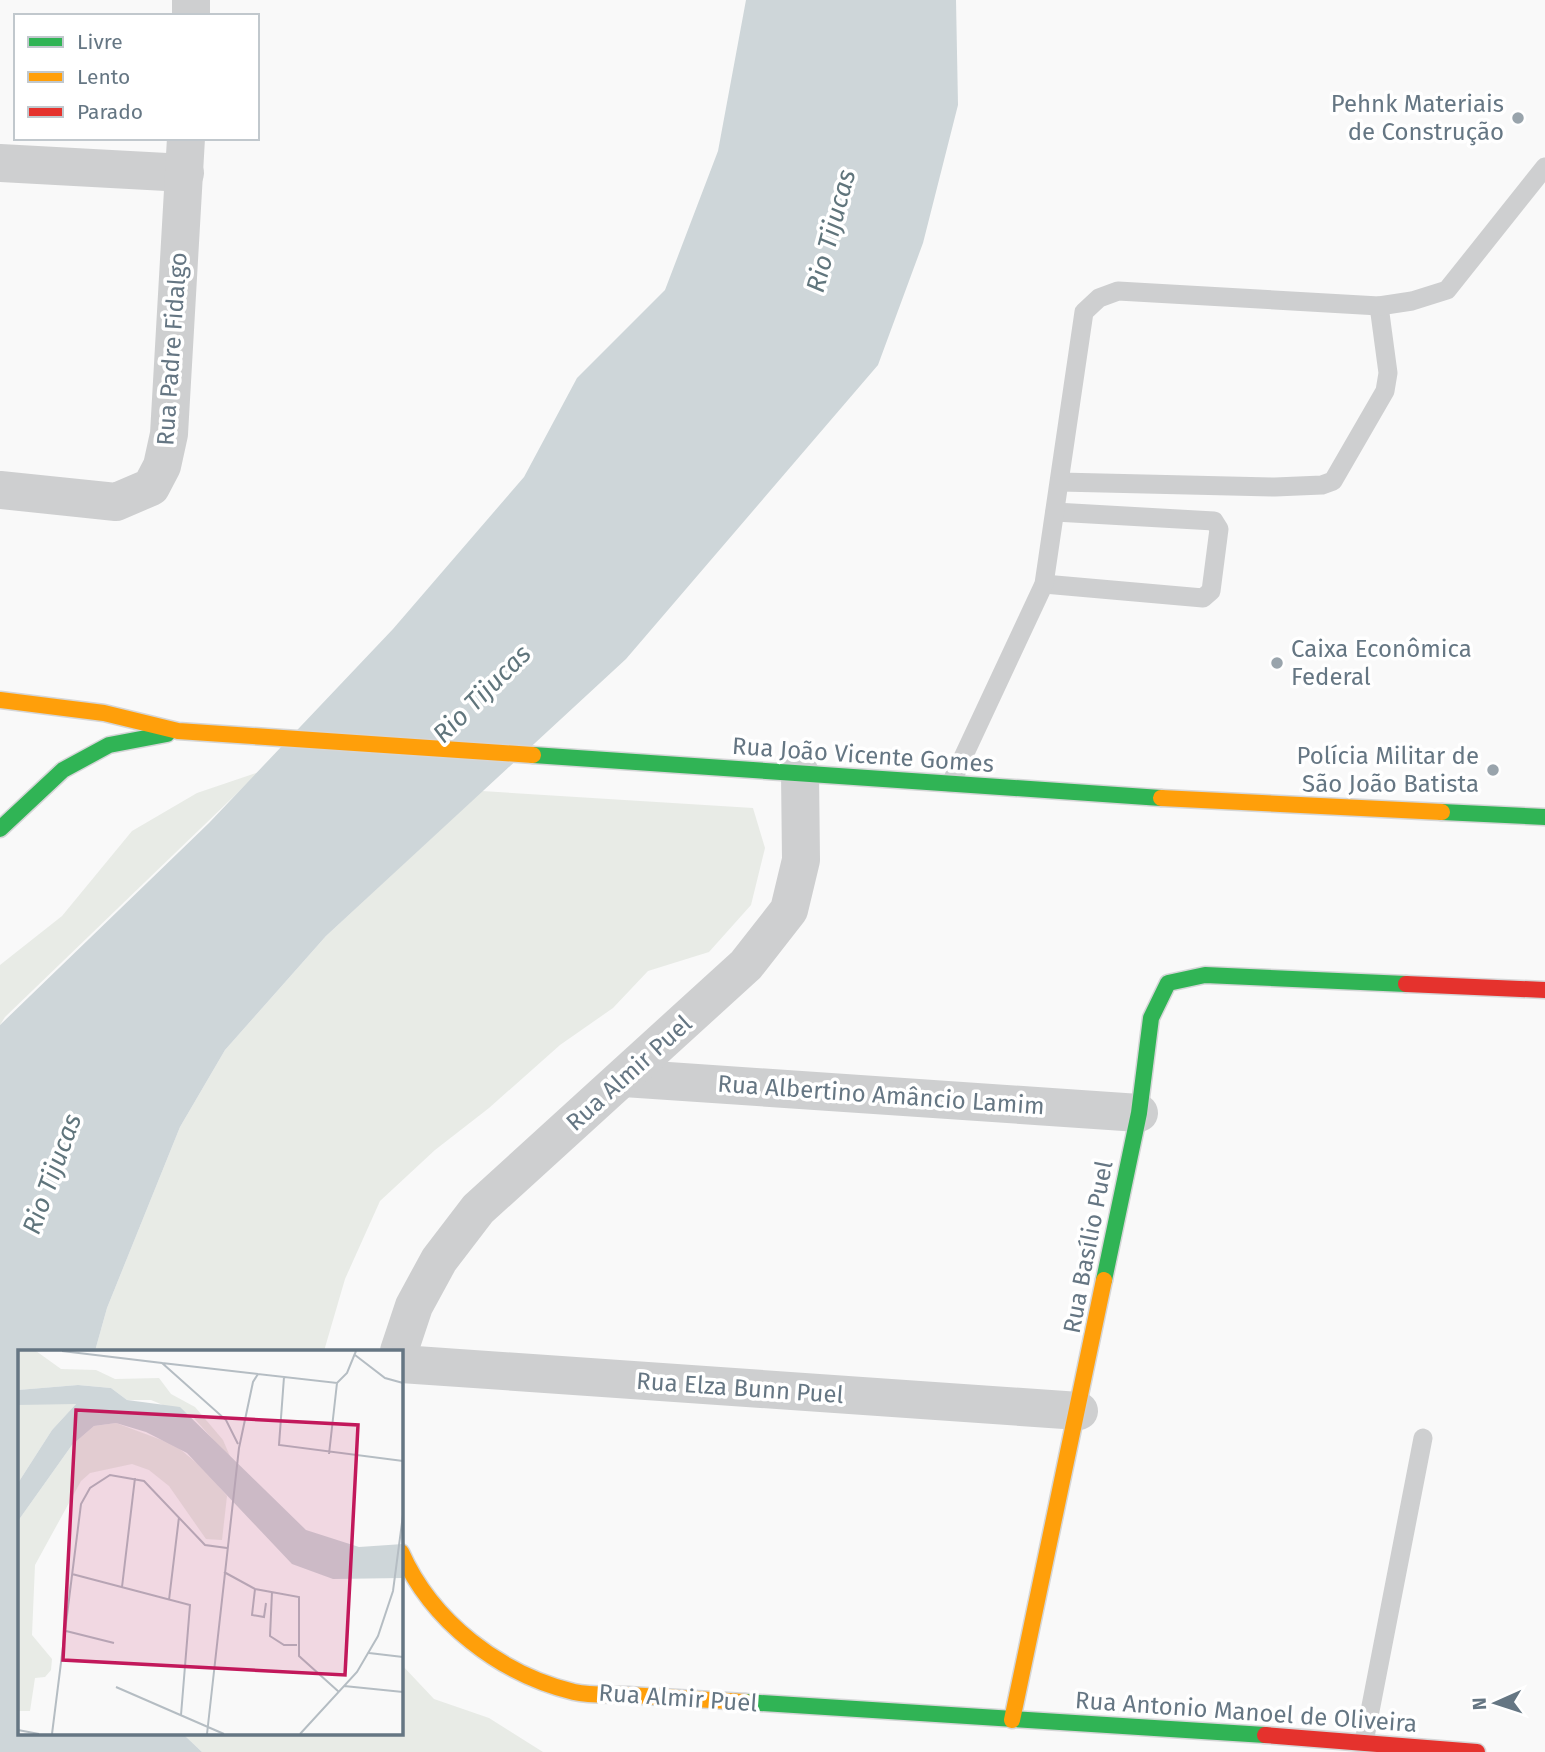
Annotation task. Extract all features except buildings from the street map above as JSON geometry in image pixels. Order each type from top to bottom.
[{"type":"street","points":[[0,163],[186,155]]},
{"type":"street","name":"Rua Padre Fidalgo","points":[[0,490],[116,502],[151,487],[162,466],[169,434],[186,155]]},
{"type":"street","points":[[0,700],[104,713],[178,731]]},
{"type":"street","points":[[0,829],[63,770],[109,745],[178,731]]},
{"type":"street","name":"Rua João Vicente Gomes","points":[[178,731],[1207,801],[1545,817]]},
{"type":"street","name":"Rua Almir Puel","points":[[399,1350],[414,1306],[439,1260],[478,1209],[747,965],[789,910],[801,860],[800,773]]},
{"type":"street","name":"Rua Basílio Puel","points":[[1012,1720],[1079,1411],[1139,1113],[1151,1018],[1168,983],[1205,975],[1545,990]]},
{"type":"street","name":"Rua Albertino Amâncio Lamim","points":[[624,1078],[1139,1113]]},
{"type":"street","name":"Rua Elza Bunn Puel","points":[[402,1364],[1079,1411]]},
{"type":"street","name":"Rua Almir Puel","points":[[402,1555],[406,1568],[432,1604],[473,1642],[517,1672],[575,1692],[1012,1720]]},
{"type":"street","name":"Rua Antonio Manoel de Oliveira","points":[[1012,1720],[1185,1728],[1477,1752]]},
{"type":"lane","points":[[951,783],[1044,584],[1084,312],[1099,298],[1118,291],[1380,306],[1412,301],[1447,289],[1545,167]]},
{"type":"lane","points":[[1060,482],[1275,487],[1322,485],[1333,481],[1385,391],[1388,373],[1380,306]]},
{"type":"lane","points":[[1044,584],[1203,598],[1211,591],[1219,529],[1214,521],[1055,512]]},
{"type":"lane","points":[[1364,1742],[1423,1438]]},
{"type":"shaded area","points":[[259,772],[5,1017],[0,1025],[0,965],[62,916],[132,831],[197,793]]},
{"type":"shaded area","points":[[482,791],[753,808],[765,848],[751,905],[709,952],[648,971],[613,1008],[560,1045],[489,1108],[435,1150],[380,1201],[345,1279],[324,1350],[95,1350],[107,1308],[180,1127],[225,1050],[326,936]]},
{"type":"shaded area","points":[[402,1665],[434,1699],[489,1718],[543,1752],[202,1752],[183,1734],[402,1734]]},
{"type":"water","name":"Rio Tijucas","points":[[746,0],[956,0],[958,105],[923,243],[878,365],[626,659],[326,936],[225,1050],[180,1127],[107,1308],[95,1350],[18,1350],[18,1734],[183,1734],[202,1752],[0,1752],[0,1025],[209,823],[393,629],[524,477],[577,378],[665,290],[718,151]]},
{"type":"traffic: fast","points":[[0,829],[63,770],[109,745],[167,734]]},
{"type":"traffic: fast","points":[[533,755],[1161,798]]},
{"type":"traffic: fast","points":[[1442,812],[1545,817]]},
{"type":"traffic: fast","points":[[1104,1280],[1139,1113],[1151,1018],[1168,983],[1205,975],[1406,984]]},
{"type":"traffic: fast","points":[[745,1702],[1265,1735]]},
{"type":"traffic: slow","points":[[0,700],[104,713],[178,731],[533,755]]},
{"type":"traffic: slow","points":[[1161,798],[1442,812]]},
{"type":"traffic: slow","points":[[1012,1720],[1104,1280]]},
{"type":"traffic: slow","points":[[402,1554],[431,1601],[471,1642],[520,1672],[547,1684],[581,1693],[745,1702]]},
{"type":"traffic: jam","points":[[1406,984],[1545,990]]},
{"type":"traffic: jam","points":[[1265,1735],[1477,1752]]},
{"type":"place","name":"Pehnk Materiais de Construção","points":[[1518,118]]},
{"type":"place","name":"Caixa Econômica Federal","points":[[1277,663]]},
{"type":"place","name":"Polícia Militar de São João Batista","points":[[1493,770]]}]
